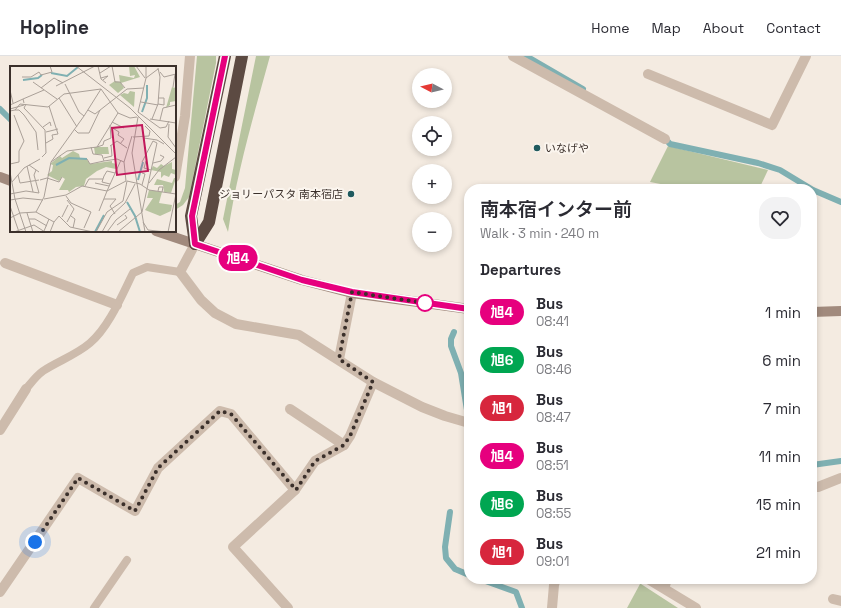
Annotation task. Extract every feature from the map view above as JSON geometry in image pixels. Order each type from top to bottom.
[{"type":"highway","points":[[195,244],[192,216],[225,56]]},
{"type":"highway","points":[[195,244],[209,222],[242,56]]},
{"type":"street","points":[[176,171],[185,116],[190,56]]},
{"type":"street","points":[[513,56],[665,139]]},
{"type":"street","points":[[648,74],[772,125],[806,56]]},
{"type":"street","points":[[0,177],[10,181]]},
{"type":"street","points":[[159,232],[302,280],[352,292],[464,308]]},
{"type":"street","points":[[195,244],[180,272],[201,300],[215,313],[236,324],[299,335],[373,382],[422,407],[464,422]]},
{"type":"street","points":[[5,263],[117,305]]},
{"type":"street","points":[[339,359],[352,292]]},
{"type":"street","points":[[817,312],[841,311]]},
{"type":"street","points":[[288,608],[233,547],[296,490],[315,461],[344,445],[350,436],[373,382]]},
{"type":"street","points":[[0,430],[26,389]]},
{"type":"street","points":[[290,409],[344,445]]},
{"type":"street","points":[[0,592],[78,478],[135,511],[158,468],[220,411],[231,414],[296,490]]},
{"type":"street","points":[[817,487],[841,478]]},
{"type":"street","points":[[552,608],[555,584]]},
{"type":"street","points":[[656,584],[696,608]]},
{"type":"lane","points":[[26,389],[42,372],[90,343],[104,326],[117,305],[133,273],[147,267],[180,272]]},
{"type":"lane","points":[[94,608],[127,560]]},
{"type":"lane","points":[[665,590],[667,584]]},
{"type":"green space","points":[[197,56],[216,56],[216,63],[189,197],[183,205],[176,209],[176,204],[180,202],[185,188]]},
{"type":"green space","points":[[256,56],[270,56],[241,165],[228,232],[223,219]]},
{"type":"green space","points":[[668,146],[768,170],[761,184],[661,184],[650,182]]},
{"type":"green space","points":[[641,584],[678,608],[627,608]]},
{"type":"waterway","points":[[526,56],[583,89]]},
{"type":"waterway","points":[[0,109],[10,119]]},
{"type":"waterway","points":[[663,136],[670,144],[758,163],[780,170],[803,184]]},
{"type":"waterway","points":[[817,192],[841,202]]},
{"type":"waterway","points":[[454,332],[451,339],[451,346],[461,373],[464,392]]},
{"type":"waterway","points":[[817,464],[841,461]]},
{"type":"waterway","points":[[450,512],[445,547],[446,558],[455,569],[464,573]]},
{"type":"waterway","points":[[494,584],[516,592],[522,608]]},
{"type":"bus line","name":"旭4","points":[[225,56],[224,67],[192,216],[195,244],[302,280],[352,292],[464,308]]},
{"type":"place","name":"いなげや","points":[[537,148]]},
{"type":"place","name":"ジョリーパスタ 南本宿店","points":[[351,194]]},
{"type":"route","points":[[35,542],[78,478],[135,511],[158,468],[220,411],[231,414],[296,490],[315,461],[344,445],[350,436],[373,382],[339,359],[352,292],[425,303]]}]
